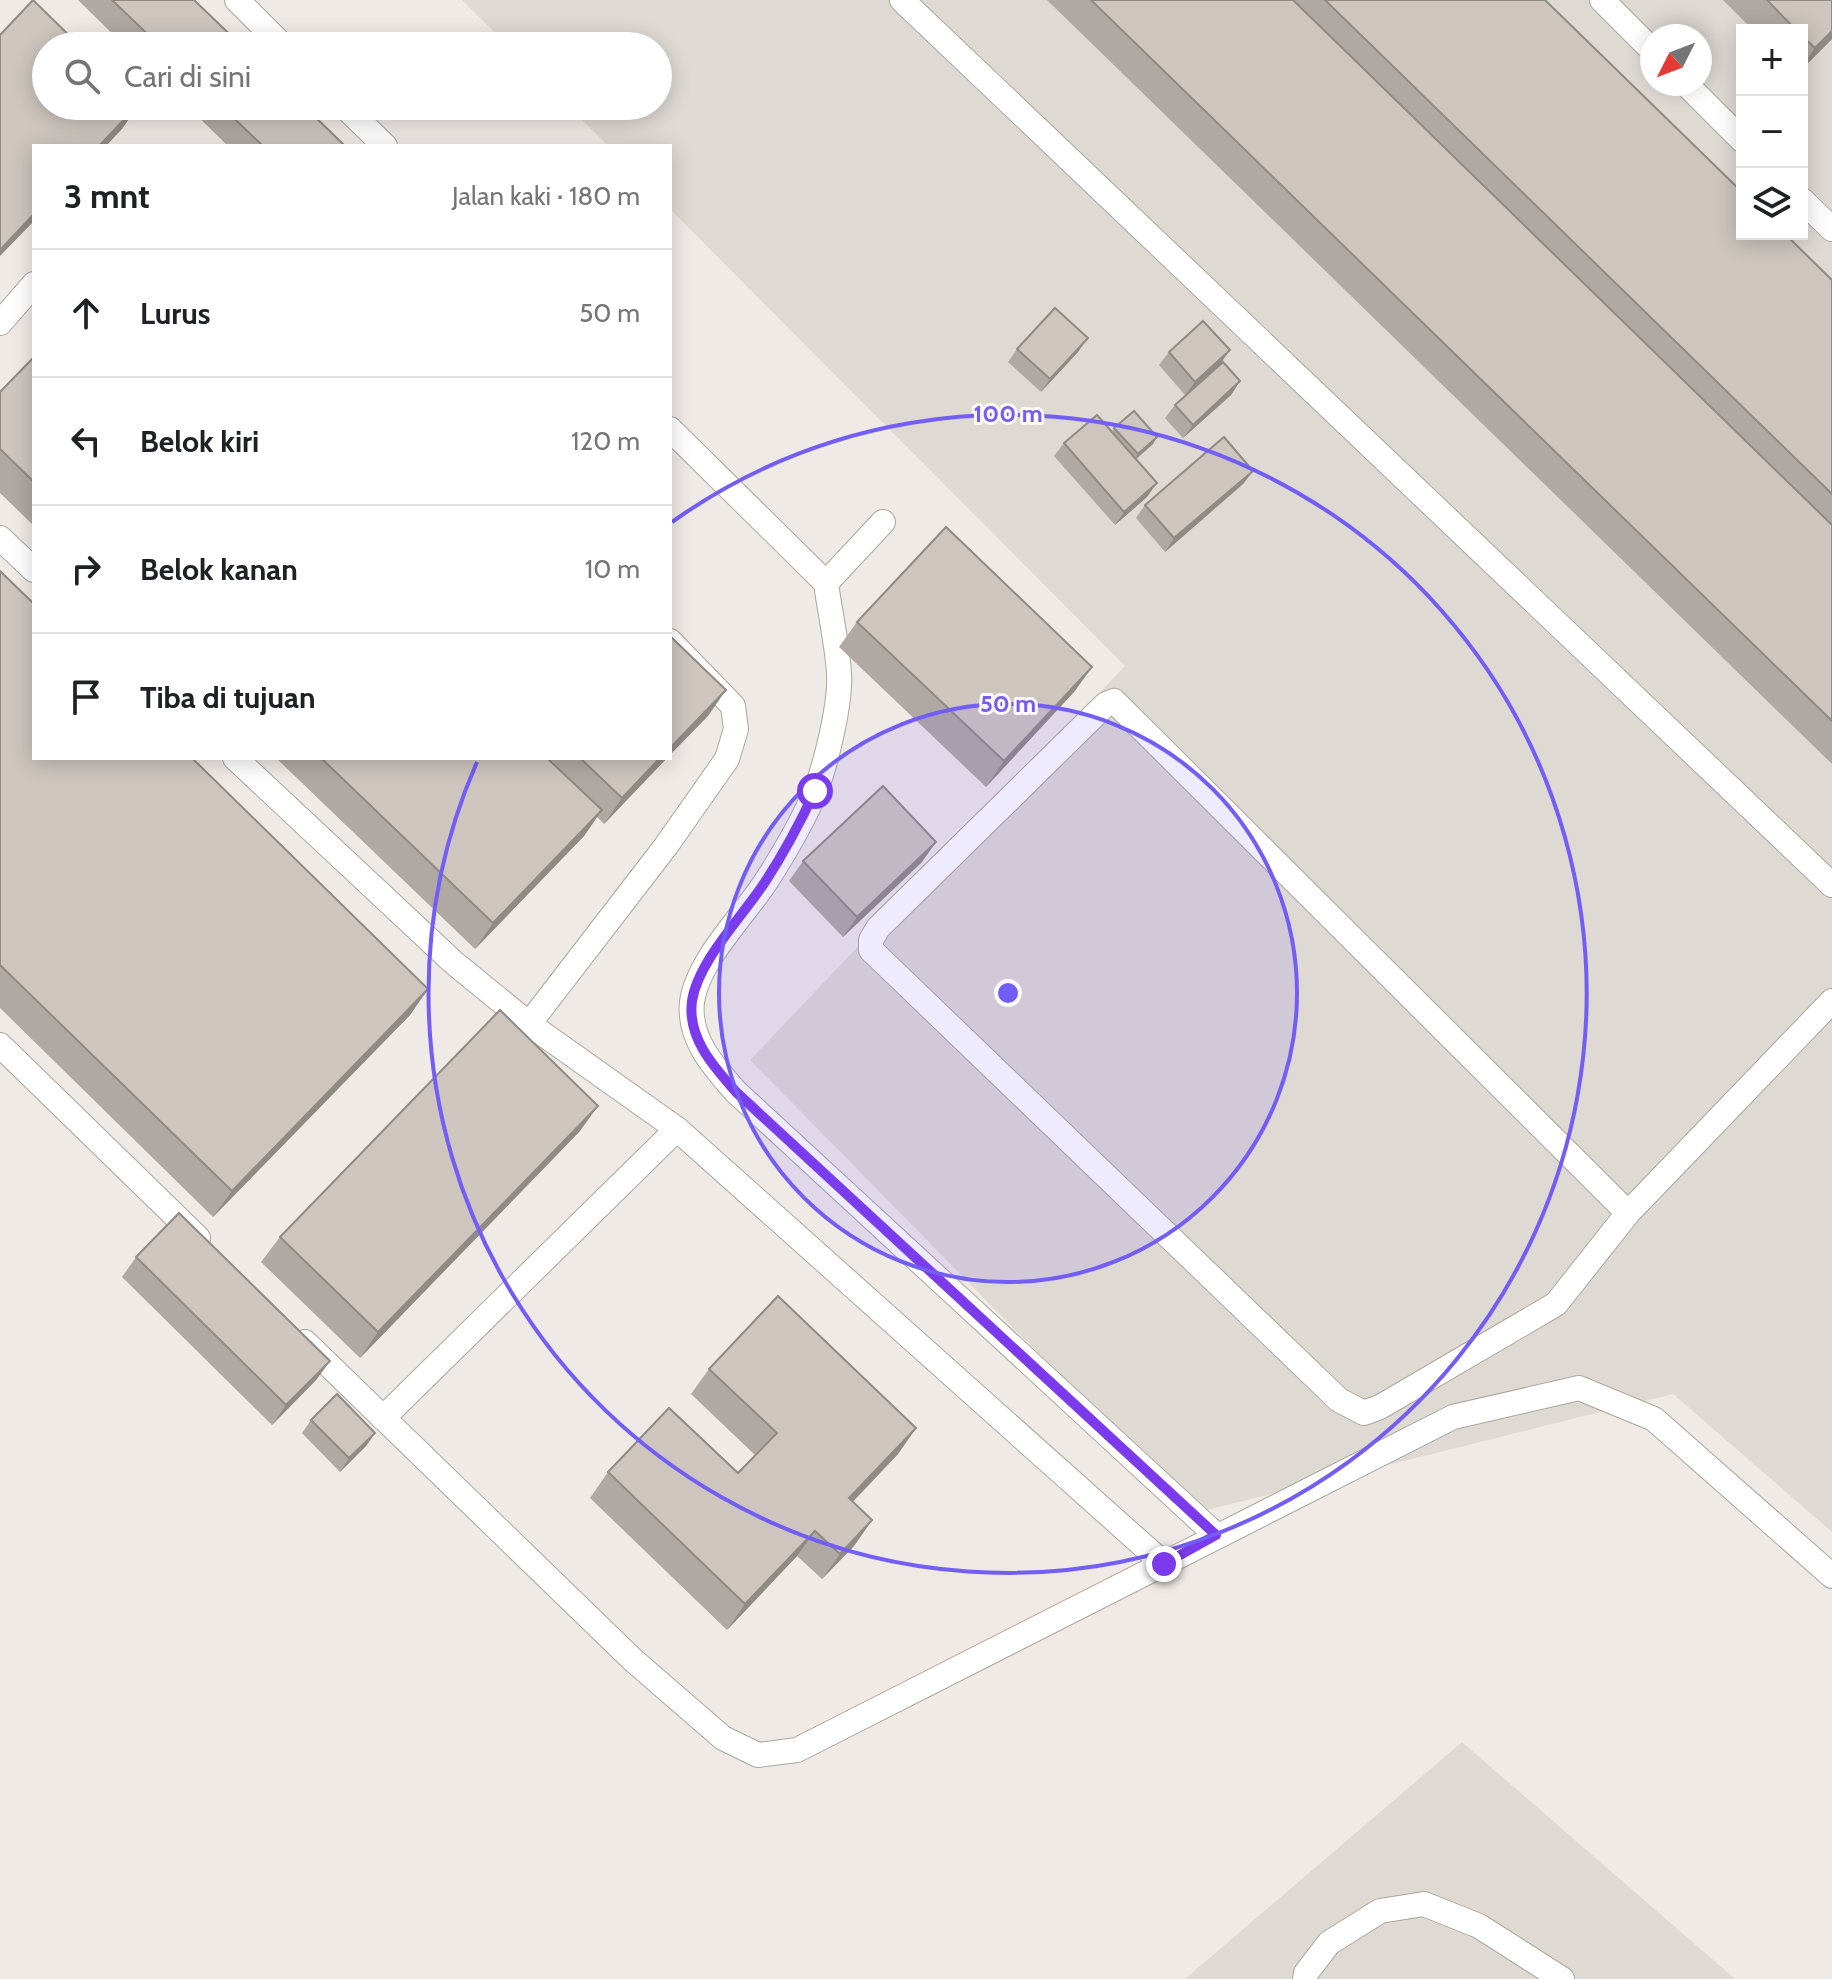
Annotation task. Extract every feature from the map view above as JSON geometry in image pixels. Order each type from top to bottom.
[{"type":"lane","points":[[237,0],[269,32]]},
{"type":"lane","points":[[902,0],[1832,885]]},
{"type":"lane","points":[[1602,0],[1640,38]]},
{"type":"lane","points":[[1698,96],[1736,134]]},
{"type":"lane","points":[[358,120],[383,144]]},
{"type":"lane","points":[[0,323],[32,286]]},
{"type":"lane","points":[[672,431],[826,583],[839,676],[830,737],[815,791],[793,838],[764,884],[707,962],[692,1001],[694,1028],[706,1058],[736,1092],[1216,1535]]},
{"type":"lane","points":[[826,583],[883,522]]},
{"type":"lane","points":[[0,538],[32,568]]},
{"type":"lane","points":[[529,1024],[666,846],[727,759],[736,729],[733,706],[672,643]]},
{"type":"lane","points":[[1628,1213],[1114,701],[1106,704],[889,917],[871,940],[871,950],[1339,1400],[1364,1413],[1380,1407],[1556,1304],[1628,1213],[1832,1001]]},
{"type":"lane","points":[[237,760],[453,962],[529,1024],[677,1129],[1164,1564]]},
{"type":"lane","points":[[0,1045],[214,1253]]},
{"type":"lane","points":[[383,1418],[677,1129]]},
{"type":"lane","points":[[293,1330],[633,1660],[723,1738],[758,1755],[797,1750],[1453,1417],[1579,1388],[1654,1419],[1832,1576]]},
{"type":"lane","points":[[1305,1979],[1306,1973],[1329,1943],[1380,1911],[1424,1904],[1479,1926],[1562,1979]]},
{"type":"shaded area","points":[[462,0],[1832,0],[1832,1532],[1673,1394],[1195,1513],[750,1060],[1125,666],[672,211],[672,144],[606,144],[582,120],[672,120],[672,32],[494,32]]},
{"type":"shaded area","points":[[1462,1742],[1735,1979],[1185,1979]]},
{"type":"building","points":[[33,0],[66,32],[32,32],[32,120],[124,120],[101,144],[32,144],[32,216],[0,250],[0,35]]},
{"type":"building","points":[[112,0],[194,0],[227,32],[145,32]]},
{"type":"building","points":[[1091,0],[1293,0],[1832,525],[1832,721]]},
{"type":"building","points":[[1325,0],[1545,0],[1640,96],[1736,186],[1736,240],[1791,240],[1832,280],[1832,494]]},
{"type":"building","points":[[1767,0],[1832,0],[1832,31],[1815,48],[1808,42],[1808,24],[1790,24]]},
{"type":"building","points":[[236,120],[318,120],[343,144],[261,144]]},
{"type":"building","points":[[1055,308],[1088,338],[1050,379],[1017,349]]},
{"type":"building","points":[[1203,321],[1230,350],[1195,382],[1169,352]]},
{"type":"building","points":[[32,359],[32,480],[0,449],[0,392]]},
{"type":"building","points":[[1223,362],[1240,381],[1193,425],[1175,405]]},
{"type":"building","points":[[1134,411],[1157,437],[1138,454],[1114,428]]},
{"type":"building","points":[[1097,415],[1157,483],[1124,512],[1064,443]]},
{"type":"building","points":[[1224,437],[1253,471],[1174,538],[1145,505]]},
{"type":"building","points":[[946,527],[1092,667],[1004,761],[857,622]]},
{"type":"building","points":[[0,571],[32,602],[32,760],[194,760],[428,989],[232,1191],[0,965]]},
{"type":"building","points":[[672,638],[726,690],[672,746]]},
{"type":"building","points":[[323,760],[549,760],[602,810],[493,923]]},
{"type":"building","points":[[582,760],[658,760],[622,798]]},
{"type":"building","points":[[883,786],[936,842],[857,917],[803,861]]},
{"type":"building","points":[[500,1010],[598,1106],[378,1332],[280,1237]]},
{"type":"building","points":[[179,1213],[330,1361],[286,1405],[136,1257]]},
{"type":"building","points":[[778,1296],[916,1428],[849,1498],[872,1520],[840,1554],[815,1531],[745,1604],[608,1472],[669,1408],[738,1473],[777,1433],[709,1369]]},
{"type":"building","points":[[337,1394],[375,1433],[349,1458],[311,1420]]},
{"type":"route","points":[[815,791],[793,838],[764,884],[707,962],[692,1001],[694,1028],[706,1058],[736,1092],[1216,1535],[1164,1564]]}]
